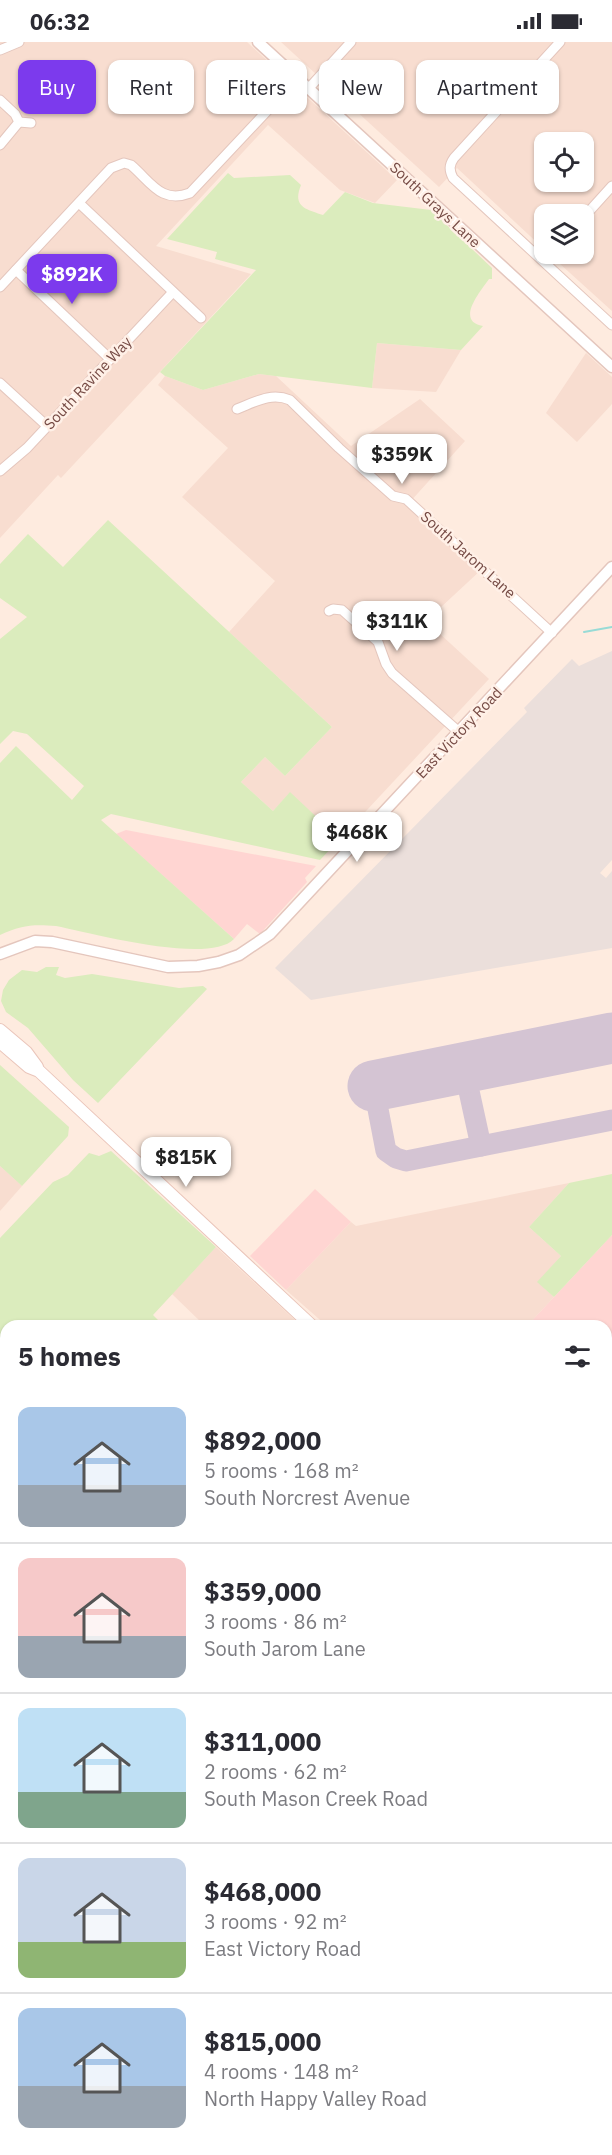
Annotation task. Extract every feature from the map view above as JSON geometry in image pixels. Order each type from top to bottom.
[{"type":"main road","points":[[0,1030],[26,1052],[39,1071]]},
{"type":"main road","points":[[0,1042],[29,1066],[39,1071],[306,1320]]},
{"type":"street","points":[[0,50],[19,42]]},
{"type":"street","name":"South Grays Lane","points":[[258,42],[278,60]]},
{"type":"street","points":[[309,88],[351,42]]},
{"type":"street","points":[[534,246],[453,178],[450,165],[560,42]]},
{"type":"street","name":"South Grays Lane","points":[[309,88],[612,367]]},
{"type":"street","points":[[0,100],[15,114],[19,122]]},
{"type":"street","points":[[0,287],[111,168],[124,163],[137,171],[164,195],[182,196],[190,193],[264,114]]},
{"type":"street","points":[[19,122],[31,123]]},
{"type":"street","points":[[0,145],[19,122]]},
{"type":"street","points":[[594,206],[612,186]]},
{"type":"street","points":[[79,203],[201,318]]},
{"type":"street","points":[[554,264],[612,325]]},
{"type":"street","points":[[16,270],[110,359]]},
{"type":"street","name":"South Ravine Way","points":[[0,471],[27,448],[173,292]]},
{"type":"street","points":[[0,383],[47,426]]},
{"type":"street","name":"South Jarom Lane","points":[[237,409],[266,397],[280,396],[290,400],[339,448],[393,496],[406,499],[552,633]]},
{"type":"street","name":"East Victory Road","points":[[0,964],[5,952],[35,941],[52,942],[168,967],[198,966],[219,962],[239,954],[270,934],[612,567]]},
{"type":"street","points":[[329,611],[342,610],[378,642],[386,664],[393,673],[459,732]]},
{"type":"shaded area","points":[[0,42],[247,42],[267,60],[206,60],[206,114],[307,114],[307,97],[319,108],[319,114],[325,114],[397,180],[375,203],[340,190],[268,125],[156,246],[251,274],[61,478],[58,475],[0,538]]},
{"type":"shaded area","points":[[281,42],[612,42],[612,311],[560,264],[594,264],[594,204],[534,204],[534,240],[457,168],[439,187],[359,114],[404,114],[404,60],[319,60],[319,77],[307,66],[307,60],[301,60]]},
{"type":"shaded area","points":[[377,343],[461,350],[436,392],[372,388]]},
{"type":"shaded area","points":[[586,353],[612,377],[612,404],[577,442],[546,413]]},
{"type":"shaded area","points":[[259,374],[276,376],[351,446],[420,399],[465,441],[409,503],[481,570],[426,621],[489,679],[340,839],[290,793],[273,811],[241,782],[265,757],[285,776],[332,727],[229,632],[275,581],[182,497],[228,448],[158,385],[165,376],[203,390]]},
{"type":"shaded area","points":[[612,651],[612,860],[600,873],[606,878],[612,871],[612,948],[311,1000],[275,968],[527,712],[524,708],[572,659],[579,666]]},
{"type":"shaded area","points":[[126,830],[316,866],[305,878],[307,882],[260,934],[247,924],[234,939],[116,834]]},
{"type":"shaded area","points":[[0,1166],[22,1186],[0,1211]]},
{"type":"shaded area","points":[[569,1183],[529,1227],[561,1256],[538,1282],[554,1297],[533,1320],[320,1320],[286,1290],[351,1222],[356,1226]]},
{"type":"shaded area","points":[[315,1189],[351,1222],[286,1290],[250,1256]]},
{"type":"shaded area","points":[[612,1235],[612,1320],[533,1320]]},
{"type":"shaded area","points":[[216,1247],[295,1320],[199,1320],[172,1294]]},
{"type":"green space","points":[[228,173],[234,178],[290,175],[301,185],[298,198],[302,206],[323,215],[345,192],[373,203],[431,210],[492,268],[492,279],[489,279],[480,291],[470,312],[475,323],[483,326],[461,350],[377,343],[372,388],[259,374],[203,390],[165,376],[160,372],[256,270],[215,259],[217,252],[167,239]]},
{"type":"green space","points":[[108,520],[332,727],[285,776],[265,757],[241,782],[273,811],[290,792],[340,839],[320,860],[111,814],[101,820],[234,939],[221,946],[201,949],[149,945],[48,925],[21,927],[0,935],[0,763],[16,746],[72,800],[84,786],[27,734],[13,731],[0,744],[0,639],[27,617],[0,598],[0,564],[28,534],[63,567]]},
{"type":"green space","points":[[46,967],[59,967],[56,975],[65,978],[92,974],[179,988],[203,986],[207,989],[98,1103],[73,1080],[28,1028],[6,1012],[1,1001],[3,990],[9,980],[22,970],[37,972]]},
{"type":"green space","points":[[0,1065],[69,1127],[68,1136],[22,1186],[0,1166]]},
{"type":"green space","points":[[111,1151],[216,1247],[153,1315],[158,1320],[0,1320],[0,1238],[53,1182],[68,1175],[89,1153],[99,1156]]},
{"type":"green space","points":[[612,1174],[612,1235],[554,1297],[537,1282],[561,1256],[529,1227],[569,1183]]},
{"type":"waterway","points":[[584,632],[612,627]]},
{"type":"taxiway","points":[[464,1068],[481,1146]]},
{"type":"taxiway","points":[[383,1084],[377,1104],[386,1151],[406,1161],[612,1120]]},
{"type":"runway","points":[[373,1086],[612,1038]]}]
